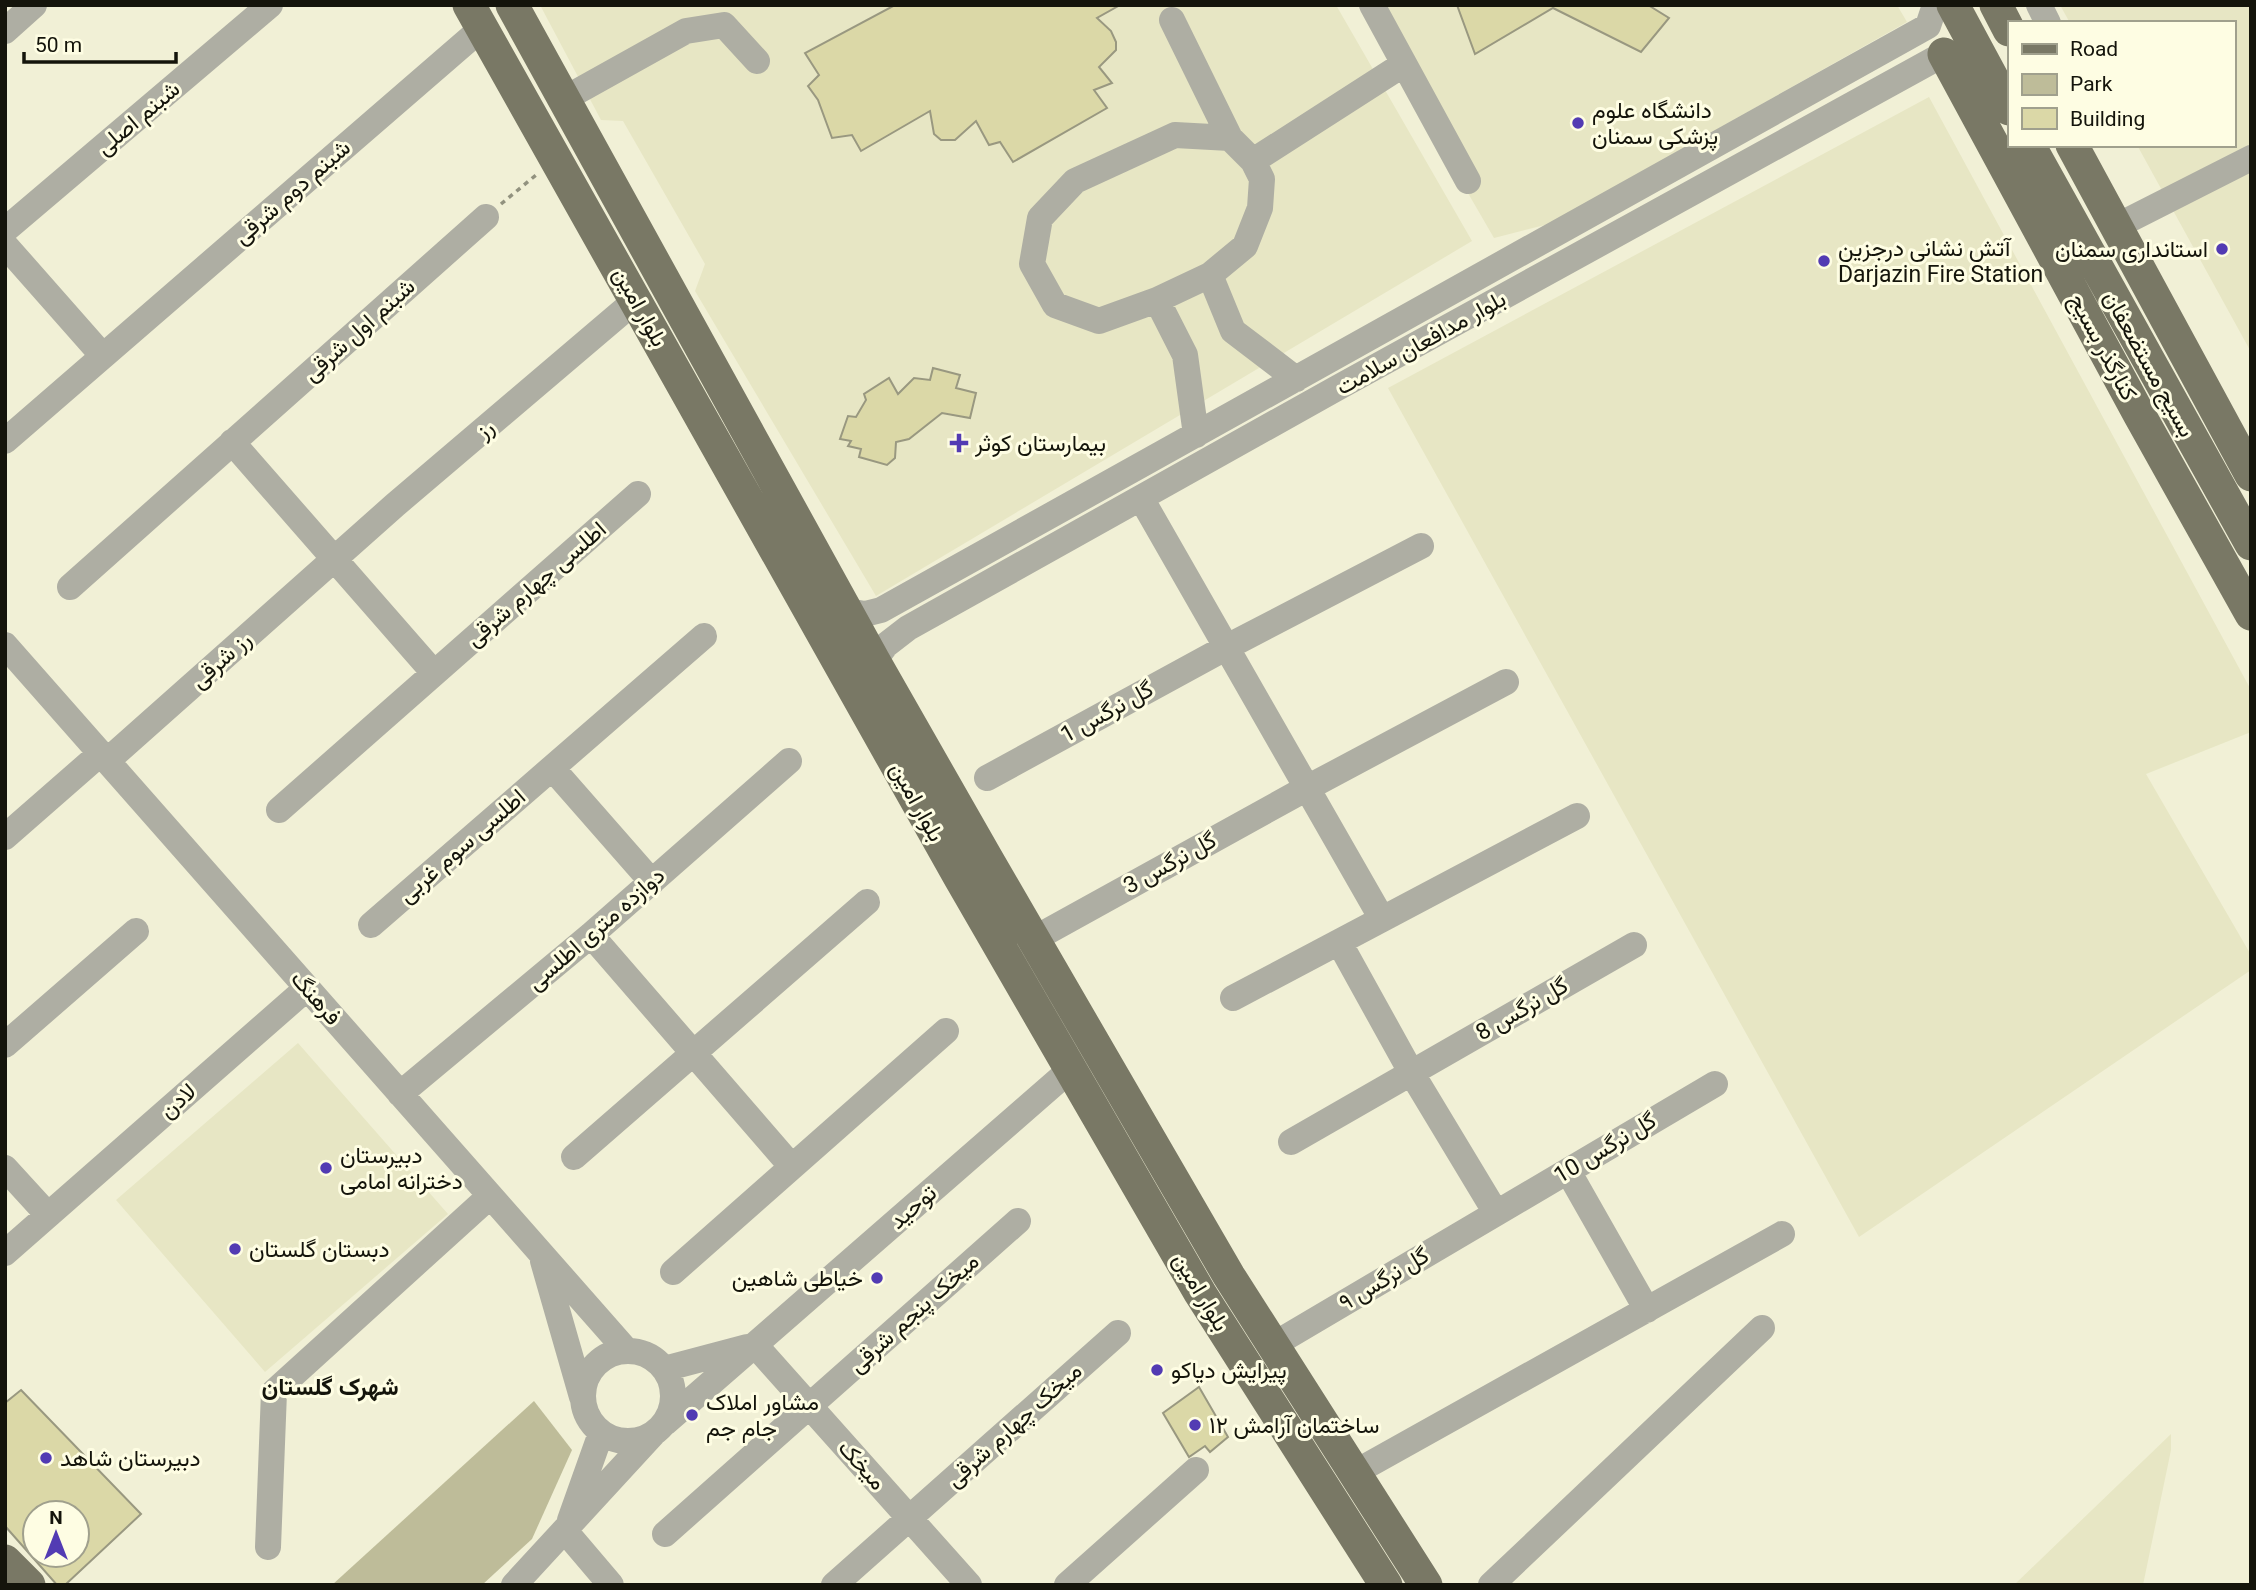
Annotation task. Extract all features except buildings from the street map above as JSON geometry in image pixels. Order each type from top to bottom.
[{"type":"main road","points":[[1996,5],[2008,28]]},
{"type":"main road","name":"بلوار امین","points":[[519,8],[564,99],[874,661],[987,859],[1229,1276],[1426,1585]]},
{"type":"main road","points":[[1933,10],[1980,56],[2008,107]]},
{"type":"main road","name":"بلوار امین","points":[[476,17],[960,878],[1200,1293],[1386,1585]]},
{"type":"main road","name":"کنارگذر بسیج","points":[[1944,54],[2251,614]]},
{"type":"main road","name":"بسیج مستضعفان","points":[[2030,147],[2251,544]]},
{"type":"main road","name":"بسیج مستضعفان","points":[[2073,147],[2251,475]]},
{"type":"main road","points":[[2157,305],[2227,392],[2251,429]]},
{"type":"main road","points":[[725,458],[755,441]]},
{"type":"main road","points":[[960,878],[987,859]]},
{"type":"main road","points":[[1200,1293],[1229,1276]]},
{"type":"main road","points":[[5,1561],[29,1585]]},
{"type":"street","points":[[5,31],[34,5]]},
{"type":"street","name":"شبنم اصلی","points":[[5,230],[270,5]]},
{"type":"street","points":[[1372,5],[1468,181]]},
{"type":"street","points":[[2039,5],[2047,21]]},
{"type":"street","name":"بلوار مدافعان سلامت","points":[[847,611],[865,614],[893,604],[1888,48],[1933,10]]},
{"type":"street","name":"کنارگذر بسیج","points":[[1933,10],[1944,54]]},
{"type":"street","name":"شبنم دوم شرقی","points":[[5,441],[476,17]]},
{"type":"street","points":[[1171,20],[1230,138],[1252,161],[1262,179],[1260,208],[1245,246],[1210,275],[1157,300],[1099,321],[1055,305],[1032,264],[1040,218],[1074,181],[1175,135],[1230,138]]},
{"type":"street","points":[[564,99],[686,31],[724,25],[757,61]]},
{"type":"street","points":[[1888,48],[1896,49],[1909,58],[1906,75]]},
{"type":"street","points":[[1944,54],[1980,56]]},
{"type":"street","name":"بلوار مدافعان سلامت","points":[[874,661],[886,645],[908,628],[1944,54]]},
{"type":"street","points":[[1252,161],[1404,64]]},
{"type":"street","points":[[2117,226],[2251,158]]},
{"type":"street","name":"شبنم اول شرقی","points":[[70,587],[486,217]]},
{"type":"street","points":[[5,245],[102,355]]},
{"type":"street","points":[[1210,275],[1233,331],[1296,379]]},
{"type":"street","points":[[1440,299],[1439,310],[1443,319],[1454,324]]},
{"type":"street","name":"رز","points":[[334,559],[636,300]]},
{"type":"street","points":[[1157,300],[1185,355],[1196,435]]},
{"type":"street","points":[[1387,329],[1397,335],[1401,344],[1400,354]]},
{"type":"street","points":[[232,442],[434,673]]},
{"type":"street","name":"اطلسی چهارم شرقی","points":[[279,810],[638,494]]},
{"type":"street","points":[[1141,498],[1382,919]]},
{"type":"street","name":"گل نرگس 1","points":[[988,778],[1227,647],[1421,546]]},
{"type":"street","name":"رز شرقی","points":[[5,837],[104,757],[334,559]]},
{"type":"street","points":[[893,604],[891,616],[895,622],[908,628]]},
{"type":"street","name":"اطلسی سوم غربی","points":[[371,925],[704,636]]},
{"type":"street","name":"فرهنگ","points":[[5,645],[627,1351]]},
{"type":"street","name":"گل نرگس 3","points":[[1034,939],[1506,682]]},
{"type":"street","name":"دوازده متری اطلسی","points":[[400,1094],[591,935],[789,761]]},
{"type":"street","points":[[552,768],[652,881]]},
{"type":"street","points":[[1233,998],[1577,816]]},
{"type":"street","points":[[574,1157],[867,902]]},
{"type":"street","points":[[5,1045],[136,932]]},
{"type":"street","points":[[591,935],[792,1167]]},
{"type":"street","points":[[1339,942],[1411,1072],[1496,1213]]},
{"type":"street","name":"گل نرگس 8","points":[[1291,1142],[1634,945]]},
{"type":"street","name":"لادن","points":[[5,1253],[307,988]]},
{"type":"street","points":[[673,1272],[946,1031]]},
{"type":"street","name":"توحید","points":[[514,1585],[660,1428],[1071,1069]]},
{"type":"street","name":"گل نرگس 10","points":[[1496,1213],[1715,1084]]},
{"type":"street","points":[[5,1168],[48,1215]]},
{"type":"street","points":[[1568,1171],[1647,1310]]},
{"type":"street","points":[[268,1547],[274,1392],[491,1196]]},
{"type":"street","name":"گل نرگس ۹","points":[[1273,1345],[1496,1213]]},
{"type":"street","name":"میخک پنجم شرقی","points":[[665,1534],[1017,1221]]},
{"type":"street","points":[[1354,1472],[1782,1234]]},
{"type":"street","points":[[540,1253],[585,1411],[591,1423],[601,1433],[614,1439],[642,1439],[660,1428],[671,1410],[673,1396],[671,1382],[664,1369],[648,1356],[627,1351],[607,1357],[590,1370],[582,1397]]},
{"type":"street","points":[[1491,1585],[1762,1328]]},
{"type":"street","name":"میخک چهارم شرقی","points":[[834,1585],[1118,1332]]},
{"type":"street","name":"توحید","points":[[664,1369],[755,1345]]},
{"type":"street","name":"میخک","points":[[755,1345],[969,1585]]},
{"type":"street","name":"توحید","points":[[566,1532],[601,1433]]},
{"type":"street","points":[[1067,1585],[1196,1470]]},
{"type":"street","points":[[566,1532],[611,1585]]},
{"type":"path","points":[[486,217],[556,158]]},
{"type":"shaded area","name":"بیمارستان کوثر","points":[[540,5],[1336,5],[1472,241],[876,596],[695,291],[705,264],[623,121],[601,120]]},
{"type":"shaded area","name":"دانشگاه علوم پزشکی سمنان","points":[[1359,5],[1897,5],[1907,22],[1549,224],[1494,238]]},
{"type":"shaded area","name":"استانداری سمنان","points":[[2060,5],[2251,5],[2251,352],[2138,147],[2235,147],[2235,21],[2069,21]]},
{"type":"shaded area","points":[[1929,97],[2251,690],[2251,732],[2146,774],[2251,955],[2251,970],[1859,1237],[1388,388]]},
{"type":"shaded area","points":[[298,1043],[448,1214],[265,1372],[116,1200]]},
{"type":"shaded area","points":[[2171,1434],[2171,1450],[2143,1585],[2014,1585]]},
{"type":"green space","points":[[534,1401],[572,1450],[532,1539],[482,1585],[332,1585]]},
{"type":"place","name":"دانشگاه علوم پزشکی سمنان","points":[[1578,123]]},
{"type":"place","name":"استانداری سمنان","points":[[2222,249]]},
{"type":"place","name":"آتش نشانی درجزین Darjazin Fire Station","points":[[1824,261]]},
{"type":"place","name":"بیمارستان کوثر","points":[[959,443]]},
{"type":"place","name":"دبیرستان دخترانه امامی","points":[[326,1168]]},
{"type":"place","name":"دبستان گلستان","points":[[235,1249]]},
{"type":"place","name":"خیاطی شاهین","points":[[877,1278]]},
{"type":"place","name":"پیرایش دیاکو","points":[[1157,1370]]},
{"type":"place","name":"مشاور املاک جام جم","points":[[692,1415]]},
{"type":"place","name":"ساختمان آرامش ۱۲","points":[[1195,1425]]},
{"type":"place","name":"دبیرستان شاهد","points":[[46,1458]]},
{"type":"district","name":"شهرک گلستان","points":[[330,1387]]}]
